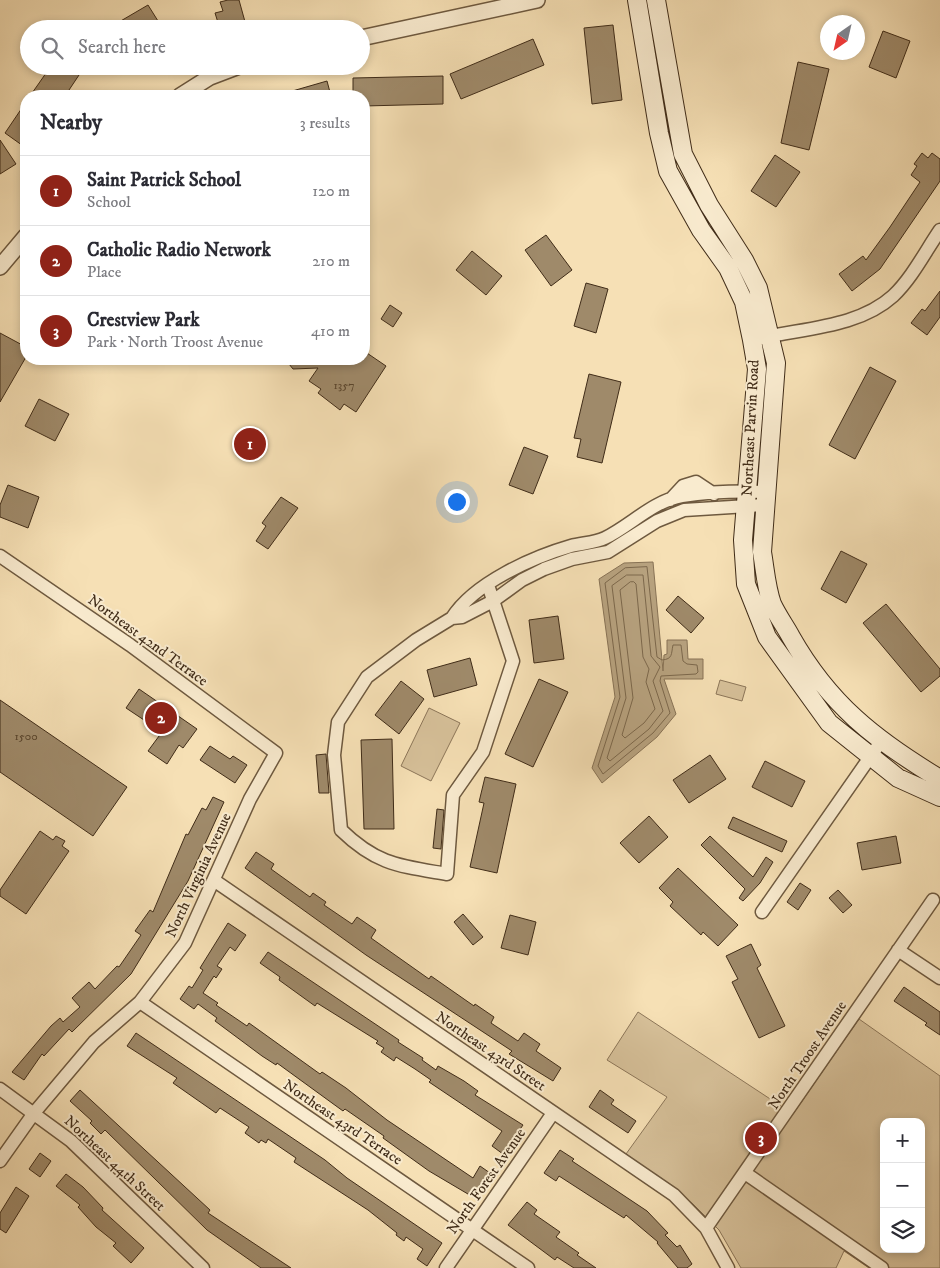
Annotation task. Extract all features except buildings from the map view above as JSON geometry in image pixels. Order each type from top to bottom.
[{"type":"main road","name":"Northeast Parvin Road","points":[[637,0],[659,133],[668,171],[701,230],[728,268],[744,302],[752,340],[757,369],[743,540],[746,584],[767,637],[829,723],[898,778],[940,797]]},
{"type":"main road","name":"Northeast Parvin Road","points":[[656,0],[683,154],[709,204],[744,260],[758,288],[771,336],[776,363],[762,552],[766,579],[773,605],[806,664],[829,694],[852,717],[882,740],[913,763],[940,779]]},
{"type":"main road","points":[[728,268],[744,260]]},
{"type":"street","points":[[370,36],[537,0]]},
{"type":"street","points":[[189,90],[215,75]]},
{"type":"street","points":[[752,340],[854,318],[882,304],[904,283],[940,230]]},
{"type":"street","points":[[0,267],[20,243]]},
{"type":"street","points":[[488,585],[513,661],[483,752],[453,795],[447,874],[381,860],[360,849],[341,830],[334,755],[338,722],[367,677],[416,640],[452,618],[460,606],[488,585],[538,556],[574,545],[604,539],[651,509],[668,502],[683,486],[696,482],[710,494],[766,499]]},
{"type":"street","points":[[708,508],[710,494]]},
{"type":"street","points":[[452,618],[462,617],[493,601],[522,580],[544,568],[572,559],[608,552],[657,521],[684,510],[708,508],[747,498]]},
{"type":"street","name":"Northeast 42nd Terrace","points":[[0,556],[130,645],[276,753]]},
{"type":"street","points":[[762,912],[882,740]]},
{"type":"street","name":"North Virginia Avenue","points":[[0,1161],[34,1113],[94,1042],[140,1002],[185,943],[215,881],[250,799],[276,753]]},
{"type":"street","name":"Northeast 43rd Street","points":[[215,881],[674,1195],[706,1228],[728,1268]]},
{"type":"street","name":"North Troost Avenue","points":[[706,1228],[933,900]]},
{"type":"street","points":[[898,950],[940,978]]},
{"type":"street","name":"Northeast 43rd Terrace","points":[[140,1002],[528,1268]]},
{"type":"street","name":"Northeast 44th Street","points":[[0,1089],[71,1141],[203,1268]]},
{"type":"street","name":"North Forest Avenue","points":[[446,1268],[553,1113]]},
{"type":"street","points":[[745,1173],[882,1268]]},
{"type":"shaded area","points":[[720,680],[746,687],[742,701],[716,694]]},
{"type":"shaded area","points":[[429,708],[460,723],[431,781],[401,766]]},
{"type":"shaded area","points":[[638,1012],[793,1114],[859,1019],[940,1076],[940,1268],[869,1268],[844,1251],[836,1268],[741,1268],[719,1230],[693,1204],[626,1154],[667,1097],[607,1060]]},
{"type":"water","points":[[653,562],[663,671],[664,655],[667,654],[667,640],[687,640],[688,659],[703,659],[703,679],[664,679],[676,714],[657,737],[602,783],[592,768],[615,697],[599,579],[624,563]]},
{"type":"place","name":"Saint Patrick School","points":[[250,444]]},
{"type":"place","name":"Catholic Radio Network","points":[[161,718]]},
{"type":"place","name":"Crestview Park","points":[[761,1138]]}]
